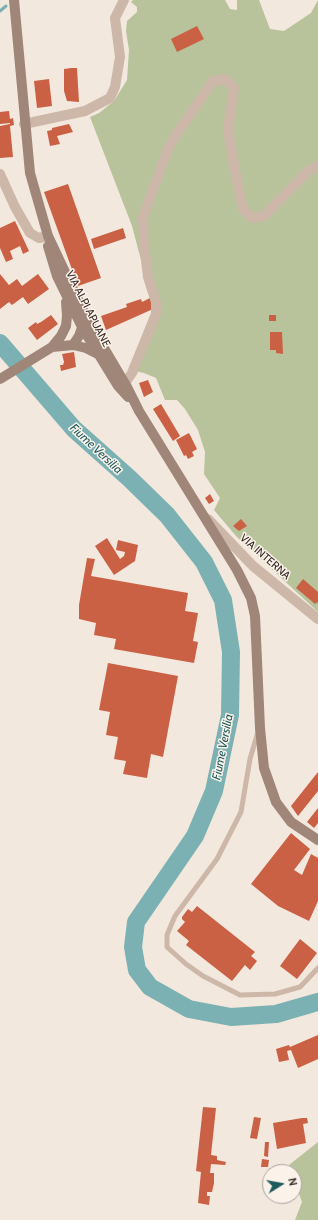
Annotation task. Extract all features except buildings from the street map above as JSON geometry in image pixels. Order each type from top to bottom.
[{"type":"main road","name":"VIA ALPI APUANE","points":[[14,0],[24,124],[30,173],[48,236],[68,290],[97,354],[118,386],[135,404]]},
{"type":"main road","points":[[0,379],[52,347],[64,330],[68,311],[68,290]]},
{"type":"main road","points":[[85,325],[113,363],[135,404],[237,570],[251,598],[255,616],[260,728],[264,768],[276,802],[291,822],[318,840]]},
{"type":"main road","points":[[64,330],[85,325]]},
{"type":"main road","points":[[73,345],[85,325]]},
{"type":"main road","points":[[52,347],[73,345],[86,348],[97,354]]},
{"type":"street","points":[[24,124],[85,111],[110,98],[115,86],[120,57],[115,18],[124,0]]},
{"type":"street","points":[[125,383],[132,373],[156,314],[156,302],[148,277],[144,244],[143,217],[170,144],[214,81],[225,79],[234,88],[228,130],[243,209],[252,218],[264,216],[309,170],[318,166]]},
{"type":"street","points":[[0,174],[15,207],[30,233],[39,238],[48,236]]},
{"type":"street","name":"VIA INTERNA","points":[[200,510],[253,566],[318,619]]},
{"type":"lane","points":[[260,728],[255,739],[241,812],[217,859],[175,916],[167,935],[167,946],[186,964],[203,976],[240,995],[275,994],[300,987],[318,968]]},
{"type":"green space","points":[[133,0],[225,0],[230,9],[237,10],[237,0],[259,0],[270,29],[284,31],[311,13],[318,0],[318,612],[236,536],[214,510],[220,498],[204,474],[205,452],[198,430],[185,409],[177,400],[165,400],[156,378],[144,373],[130,370],[154,309],[132,226],[90,117],[99,113],[114,101],[127,80],[129,50],[126,31],[127,21],[137,12],[137,7],[131,2]]},
{"type":"green space","points":[[318,1142],[318,1220],[295,1220],[302,1204],[302,1164],[290,1164]]},
{"type":"waterway","points":[[0,11],[6,6]]},
{"type":"waterway","name":"Fiume Versilia","points":[[0,343],[74,429],[129,478],[167,515],[204,562],[223,600],[231,652],[230,715],[214,791],[195,836],[136,922],[133,947],[137,970],[150,987],[189,1009],[231,1017],[276,1014],[318,1002]]}]
